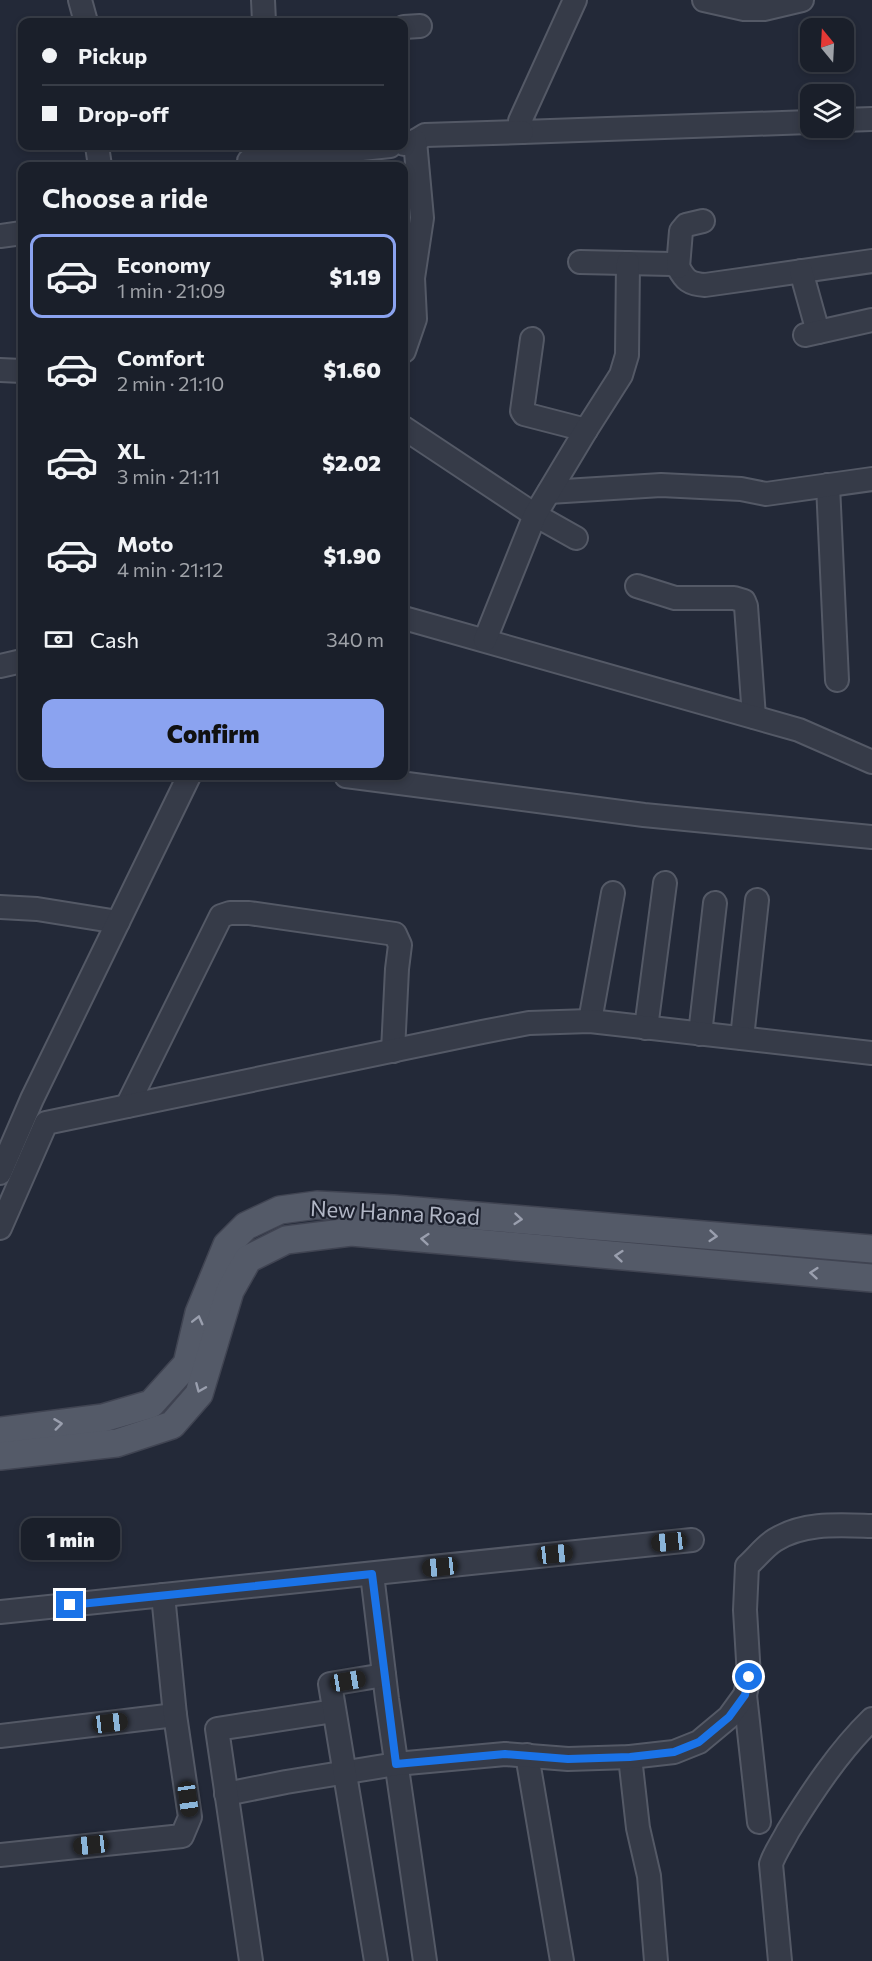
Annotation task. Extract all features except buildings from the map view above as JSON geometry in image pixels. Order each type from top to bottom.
[{"type":"main road","name":"New Hanna Road","points":[[0,1431],[103,1418],[151,1404],[187,1364],[199,1313],[227,1245],[246,1226],[280,1210],[317,1205],[393,1209],[872,1249]]},
{"type":"main road","name":"New Hanna Road","points":[[0,1456],[117,1443],[172,1425],[199,1394],[230,1291],[248,1259],[286,1240],[351,1232],[872,1278]]},
{"type":"street","points":[[84,14],[96,0]]},
{"type":"street","points":[[263,0],[264,18]]},
{"type":"street","points":[[522,132],[520,121],[575,0]]},
{"type":"street","points":[[704,0],[744,9],[764,9],[802,0]]},
{"type":"street","points":[[854,120],[872,119]]},
{"type":"street","points":[[408,339],[415,319],[413,278],[422,218],[410,142],[425,135],[800,122]]},
{"type":"street","points":[[249,158],[343,150]]},
{"type":"street","points":[[704,221],[686,225],[681,231],[678,267],[684,279],[692,284],[705,285],[872,261]]},
{"type":"street","points":[[0,236],[18,234]]},
{"type":"street","points":[[580,262],[671,264],[678,267]]},
{"type":"street","points":[[485,640],[535,515],[621,375],[627,355],[627,263]]},
{"type":"street","points":[[801,271],[811,333],[872,320]]},
{"type":"street","points":[[532,339],[522,411],[524,414],[586,429]]},
{"type":"street","points":[[0,370],[18,371]]},
{"type":"street","points":[[408,431],[535,515],[576,538]]},
{"type":"street","points":[[549,492],[661,485],[741,489],[766,494],[872,479]]},
{"type":"street","points":[[828,485],[837,681]]},
{"type":"street","points":[[637,586],[675,598],[734,598],[744,601],[754,717]]},
{"type":"street","points":[[408,619],[799,730],[872,762]]},
{"type":"street","points":[[0,666],[18,663]]},
{"type":"street","points":[[0,1173],[32,1099],[187,780]]},
{"type":"street","points":[[377,780],[644,815],[872,837]]},
{"type":"street","points":[[646,1028],[665,883]]},
{"type":"street","points":[[590,1021],[613,893]]},
{"type":"street","points":[[742,1038],[757,900]]},
{"type":"street","points":[[700,1034],[715,903]]},
{"type":"street","points":[[0,907],[37,909],[118,922]]},
{"type":"street","points":[[127,1106],[221,916],[230,913],[249,913],[395,934],[400,945],[393,1051]]},
{"type":"street","points":[[0,1228],[46,1123],[530,1023],[590,1021],[872,1053]]},
{"type":"street","points":[[759,1822],[745,1695],[749,1677],[745,1610],[747,1566],[773,1540],[794,1530],[830,1524],[872,1526]]},
{"type":"street","points":[[0,1612],[692,1540]]},
{"type":"street","points":[[372,1574],[396,1764],[425,1961]]},
{"type":"street","points":[[0,1855],[182,1836],[190,1817],[175,1715],[163,1595]]},
{"type":"street","points":[[376,1961],[330,1684],[384,1675]]},
{"type":"street","points":[[226,1794],[396,1764],[505,1754],[568,1759],[630,1757],[674,1752],[699,1742],[729,1717],[745,1695]]},
{"type":"street","points":[[251,1961],[217,1729],[334,1711]]},
{"type":"street","points":[[0,1736],[175,1715]]},
{"type":"street","points":[[780,1961],[771,1864],[774,1854],[799,1813],[852,1739],[872,1719]]},
{"type":"street","points":[[527,1755],[562,1961]]},
{"type":"street","points":[[630,1757],[638,1828],[649,1876],[656,1961]]},
{"type":"route","points":[[70,1605],[372,1574],[396,1764],[505,1754],[568,1759],[630,1757],[674,1752],[699,1742],[729,1717],[745,1695],[749,1677]]}]
